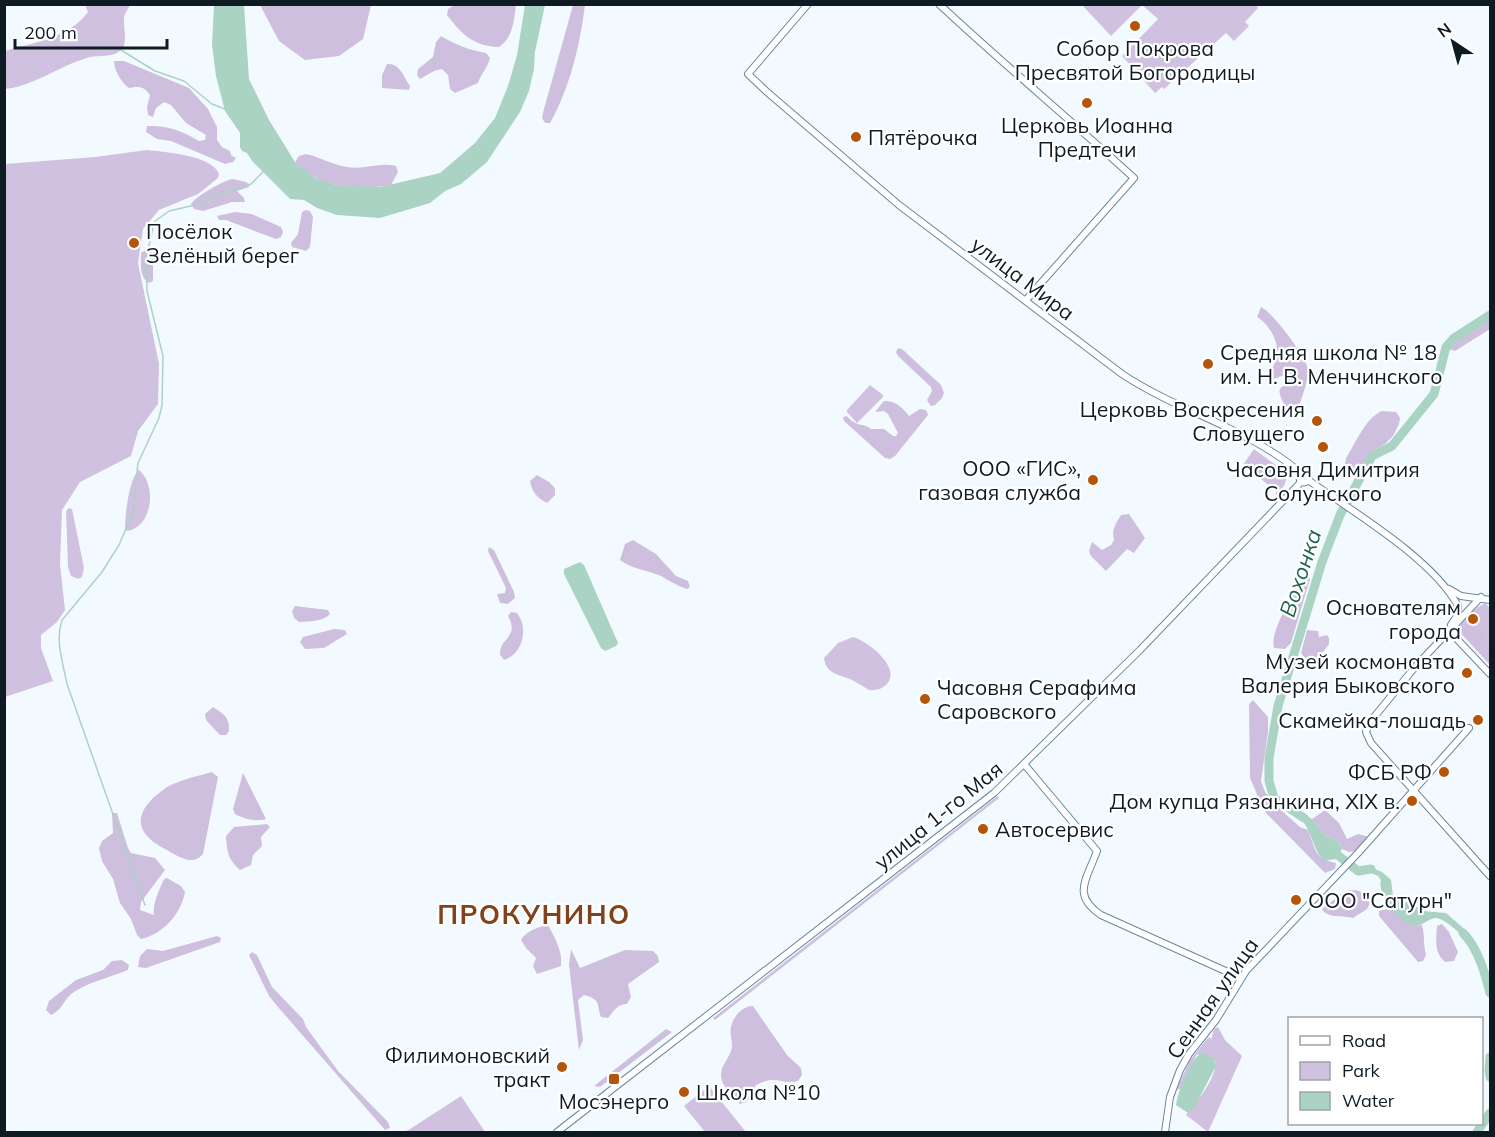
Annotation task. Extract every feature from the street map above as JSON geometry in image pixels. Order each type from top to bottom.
[{"type":"street","name":"улица Мира","points":[[808,4],[748,74],[902,207],[1136,383],[1239,432],[1409,552],[1446,588]]},
{"type":"street","points":[[939,4],[1014,73],[1083,130],[1134,178],[1026,300]]},
{"type":"street","name":"улица 1-го Мая","points":[[557,1132],[968,814],[1024,765],[1140,650],[1304,478]]},
{"type":"street","points":[[1446,588],[1461,596],[1491,600]]},
{"type":"street","points":[[1446,588],[1458,606],[1451,629],[1454,636],[1491,674]]},
{"type":"street","points":[[1481,597],[1393,692],[1370,722],[1366,735],[1491,876]]},
{"type":"street","name":"Сенная улица","points":[[1165,1132],[1170,1097],[1180,1070],[1189,1054],[1216,1020],[1241,978],[1340,873],[1469,728]]},
{"type":"street","points":[[1024,765],[1097,852],[1083,891],[1084,900],[1101,915],[1241,978]]},
{"type":"green space","points":[[85,5],[130,5],[124,17],[125,38],[122,49],[114,54],[91,57],[26,84],[5,89],[5,51],[39,42],[71,28],[88,12]]},
{"type":"green space","points":[[1082,5],[1142,5],[1111,36]]},
{"type":"green space","points":[[1142,5],[1256,5],[1258,8],[1245,22],[1249,26],[1234,41],[1226,33],[1164,89],[1162,87],[1155,93],[1122,56],[1158,19]]},
{"type":"green space","points":[[147,150],[176,153],[198,159],[215,168],[219,174],[218,178],[198,194],[159,210],[143,229],[138,263],[159,364],[158,404],[138,431],[131,456],[80,482],[62,510],[60,564],[65,610],[57,622],[41,635],[41,648],[53,681],[5,697],[5,164],[95,157]]},
{"type":"green space","points":[[870,385],[883,397],[857,423],[847,410]]},
{"type":"green space","points":[[1254,449],[1288,474],[1284,486],[1276,495],[1276,491],[1243,465]]},
{"type":"green space","points":[[139,470],[148,485],[150,505],[142,522],[136,528],[127,531],[125,523],[128,497]]},
{"type":"green space","points":[[69,508],[72,509],[84,568],[82,577],[78,579],[71,576],[68,567],[66,511]]},
{"type":"green space","points":[[1485,603],[1490,608],[1490,665],[1458,630],[1469,615]]},
{"type":"green space","points":[[853,637],[874,649],[887,663],[890,678],[883,687],[869,690],[834,673],[825,664],[824,658],[838,643]]},
{"type":"green space","points":[[1218,1027],[1225,1040],[1242,1056],[1208,1132],[1186,1115],[1210,1082],[1215,1061],[1197,1054],[1182,1086],[1179,1090],[1177,1088],[1190,1060],[1207,1039],[1210,1037],[1211,1040],[1214,1029]]},
{"type":"green space","points":[[709,1086],[746,1132],[705,1132],[684,1106]]},
{"type":"green space","points":[[461,1096],[485,1132],[404,1132],[410,1129]]},
{"type":"shaded area","points":[[260,5],[371,5],[363,39],[339,56],[305,60],[279,41]]},
{"type":"shaded area","points":[[455,5],[516,5],[512,28],[507,39],[499,47],[482,44],[469,38],[447,15],[448,9]]},
{"type":"shaded area","points":[[573,5],[585,5],[577,50],[569,80],[557,109],[550,123],[545,123],[542,118],[544,109]]},
{"type":"shaded area","points":[[441,36],[463,47],[486,53],[490,58],[478,83],[455,93],[450,89],[448,75],[442,69],[420,79],[417,75],[418,69],[433,57],[436,42]]},
{"type":"shaded area","points":[[114,61],[124,61],[189,88],[208,109],[217,127],[217,140],[236,158],[233,162],[225,164],[171,141],[157,139],[146,132],[147,126],[154,126],[174,129],[199,141],[205,140],[206,135],[186,123],[171,105],[164,102],[156,108],[153,117],[148,115],[150,95],[141,87],[126,86],[118,76]]},
{"type":"shaded area","points":[[387,64],[401,71],[410,86],[409,90],[382,88],[382,75]]},
{"type":"shaded area","points":[[306,154],[347,167],[396,166],[398,172],[391,185],[363,187],[341,185],[314,177],[295,162],[299,156]]},
{"type":"shaded area","points":[[233,179],[249,184],[249,187],[237,191],[245,202],[232,202],[203,211],[194,209],[191,204],[198,197]]},
{"type":"shaded area","points":[[310,211],[313,217],[310,247],[306,251],[292,247],[291,243],[298,234],[302,212]]},
{"type":"shaded area","points":[[235,212],[252,214],[281,227],[283,232],[281,237],[276,239],[226,220],[219,220],[217,216]]},
{"type":"shaded area","points":[[151,246],[153,248],[153,281],[149,283],[142,274],[141,253]]},
{"type":"shaded area","points":[[1261,307],[1288,335],[1302,355],[1308,369],[1306,385],[1296,415],[1289,416],[1280,392],[1288,376],[1286,374],[1274,379],[1270,375],[1277,350],[1272,334],[1257,317]]},
{"type":"shaded area","points":[[1490,318],[1490,329],[1455,351],[1449,349],[1456,340]]},
{"type":"shaded area","points":[[898,348],[902,349],[941,385],[944,393],[935,405],[931,406],[927,400],[932,391],[931,387],[898,356],[896,352]]},
{"type":"shaded area","points":[[884,401],[898,405],[909,416],[920,409],[926,410],[928,415],[895,456],[890,459],[885,458],[844,421],[843,417],[847,416],[857,424],[871,429],[884,429],[896,436],[898,433],[888,414],[884,411],[875,412]]},
{"type":"shaded area","points":[[1382,411],[1396,412],[1400,418],[1399,424],[1393,436],[1371,452],[1364,465],[1356,471],[1345,464],[1346,458],[1366,425]]},
{"type":"shaded area","points":[[537,475],[555,488],[555,495],[547,503],[538,497],[532,488],[530,481]]},
{"type":"shaded area","points":[[1129,514],[1145,538],[1134,553],[1127,549],[1106,571],[1091,556],[1089,551],[1092,542],[1102,550],[1111,545],[1117,521],[1121,515]]},
{"type":"shaded area","points":[[633,540],[656,554],[676,576],[688,581],[690,587],[684,588],[620,560],[625,544]]},
{"type":"shaded area","points":[[489,547],[494,550],[514,592],[515,598],[508,604],[500,603],[497,594],[505,593],[506,588],[488,551]]},
{"type":"shaded area","points":[[1304,574],[1308,574],[1310,579],[1291,643],[1285,649],[1274,648],[1275,631],[1279,621]]},
{"type":"shaded area","points":[[295,606],[328,610],[330,614],[320,620],[299,622],[294,618],[292,611]]},
{"type":"shaded area","points":[[511,612],[517,613],[521,619],[522,640],[516,652],[504,660],[500,655],[503,644],[512,629],[508,616]]},
{"type":"shaded area","points":[[1470,622],[1485,637],[1490,647],[1490,663],[1460,632]]},
{"type":"shaded area","points":[[334,629],[345,630],[347,634],[324,648],[305,649],[300,642],[303,637]]},
{"type":"shaded area","points":[[1307,630],[1318,631],[1319,637],[1327,635],[1329,638],[1329,644],[1321,655],[1327,663],[1321,669],[1301,653]]},
{"type":"shaded area","points":[[1253,700],[1268,717],[1261,781],[1265,792],[1300,827],[1308,830],[1314,848],[1324,859],[1336,863],[1335,869],[1325,873],[1266,813],[1250,778],[1249,704]]},
{"type":"shaded area","points":[[213,707],[227,720],[229,731],[226,735],[220,735],[206,720],[205,714]]},
{"type":"shaded area","points":[[212,772],[218,777],[203,854],[199,858],[185,859],[147,836],[142,828],[142,813],[153,798],[173,784]]},
{"type":"shaded area","points":[[243,773],[266,819],[250,820],[235,814],[233,809]]},
{"type":"shaded area","points":[[998,796],[999,798],[715,1020],[713,1018]]},
{"type":"shaded area","points":[[1325,810],[1339,823],[1347,839],[1358,834],[1370,837],[1358,851],[1349,852],[1342,849],[1339,842],[1325,835],[1312,819]]},
{"type":"shaded area","points":[[112,813],[117,813],[131,853],[155,858],[165,870],[141,902],[140,910],[154,915],[155,901],[164,879],[167,878],[181,886],[185,892],[180,908],[170,922],[157,933],[141,939],[120,903],[113,879],[102,861],[99,848],[102,841],[113,833]]},
{"type":"shaded area","points":[[267,824],[270,827],[261,837],[262,846],[253,855],[251,865],[240,870],[229,855],[226,836],[234,827]]},
{"type":"shaded area","points":[[1355,890],[1368,897],[1370,903],[1367,909],[1353,918],[1328,914],[1322,909],[1345,891]]},
{"type":"shaded area","points":[[1390,905],[1408,922],[1422,925],[1426,955],[1423,961],[1418,962],[1379,916],[1379,911],[1387,909]]},
{"type":"shaded area","points":[[1442,924],[1449,932],[1458,952],[1454,961],[1445,962],[1437,950],[1437,926]]},
{"type":"shaded area","points":[[548,925],[560,950],[561,966],[537,974],[533,966],[536,958],[521,940],[530,931]]},
{"type":"shaded area","points":[[217,936],[221,938],[220,942],[146,968],[138,967],[140,956],[147,949],[163,951]]},
{"type":"shaded area","points":[[571,949],[580,968],[625,950],[653,951],[658,956],[659,962],[628,984],[631,997],[627,1004],[618,1007],[608,1018],[601,1017],[594,999],[584,995],[578,1000],[583,1040],[579,1050],[569,965]]},
{"type":"shaded area","points":[[252,952],[257,955],[272,987],[303,1019],[306,1027],[338,1071],[388,1122],[390,1128],[385,1130],[269,996],[249,955]]},
{"type":"shaded area","points":[[122,960],[129,965],[128,970],[80,988],[51,1015],[46,1010],[49,1001],[76,980],[103,970],[112,961]]},
{"type":"shaded area","points":[[753,1006],[787,1055],[801,1068],[802,1075],[798,1081],[769,1080],[756,1085],[749,1099],[740,1104],[723,1084],[721,1072],[732,1048],[732,1023],[742,1010]]},
{"type":"shaded area","points":[[666,1029],[672,1032],[600,1087],[594,1086]]},
{"type":"water","points":[[214,5],[244,5],[249,79],[269,120],[295,162],[315,178],[337,185],[380,187],[440,173],[475,143],[495,118],[508,86],[517,55],[525,5],[545,5],[529,91],[520,112],[487,162],[461,184],[445,191],[430,203],[380,218],[337,215],[317,208],[304,200],[290,199],[247,153],[242,151],[240,133],[225,111],[216,76],[212,45]]},
{"type":"water","points":[[580,562],[584,565],[618,643],[605,651],[601,648],[564,574],[564,569]]},
{"type":"water","points":[[1298,810],[1312,819],[1325,835],[1339,842],[1342,849],[1336,859],[1324,861],[1306,826],[1294,811]]},
{"type":"water","points":[[1370,867],[1382,872],[1391,880],[1395,899],[1411,903],[1423,911],[1446,913],[1470,934],[1472,939],[1470,942],[1450,925],[1437,918],[1415,926],[1403,920],[1391,908],[1382,893],[1381,880],[1378,876],[1369,872],[1359,876],[1360,871]]},
{"type":"water","points":[[1201,1053],[1213,1057],[1216,1066],[1194,1108],[1188,1113],[1176,1105],[1177,1100],[1189,1069]]},
{"type":"waterway","points":[[121,50],[155,71],[184,81],[212,104],[225,109]]},
{"type":"waterway","points":[[145,905],[67,684],[60,652],[60,628],[62,620],[102,572],[119,545],[133,512],[138,463],[159,418],[162,405],[163,356],[147,291],[146,260],[154,222],[169,211],[195,205],[251,184],[264,171]]},
{"type":"waterway","name":"Вохонка","points":[[1304,818],[1274,798],[1269,781],[1269,758],[1278,706],[1322,562],[1340,515],[1372,456],[1392,446],[1434,394],[1446,347],[1454,338],[1490,315]]},
{"type":"waterway","name":"Вохонка","points":[[1330,849],[1358,871],[1371,869]]},
{"type":"waterway","name":"Вохонка","points":[[1463,933],[1477,953],[1490,993]]},
{"type":"waterway","name":"Вохонка","points":[[1490,1057],[1490,1077]]},
{"type":"waterway","name":"Вохонка","points":[[1483,1123],[1490,1113]]},
{"type":"waterway","name":"Вохонка","points":[[1477,1132],[1482,1125]]},
{"type":"place","name":"Собор Покрова Пресвятой Богородицы","points":[[1135,26]]},
{"type":"place","name":"Церковь Иоанна Предтечи","points":[[1087,103]]},
{"type":"place","name":"Пятёрочка","points":[[856,137]]},
{"type":"place","name":"Посёлок Зелёный берег","points":[[134,243]]},
{"type":"place","name":"Средняя школа № 18 им. Н. В. Менчинского","points":[[1208,364]]},
{"type":"place","name":"Церковь Воскресения Словущего","points":[[1317,421]]},
{"type":"place","name":"Часовня Димитрия Солунского","points":[[1323,447]]},
{"type":"place","name":"ООО «ГИС», газовая служба","points":[[1093,480]]},
{"type":"place","name":"Основателям города","points":[[1473,619]]},
{"type":"place","name":"Музей космонавта Валерия Быковского","points":[[1467,673]]},
{"type":"place","name":"Часовня Серафима Саровского","points":[[925,699]]},
{"type":"place","name":"Скамейка-лошадь","points":[[1478,720]]},
{"type":"place","name":"ФСБ РФ","points":[[1444,772]]},
{"type":"place","name":"Дом купца Рязанкина, XIX в.","points":[[1412,801]]},
{"type":"place","name":"Автосервис","points":[[983,829]]},
{"type":"place","name":"ООО \"Сатурн\"","points":[[1296,900]]},
{"type":"place","name":"Филимоновский тракт","points":[[562,1067]]},
{"type":"place","name":"Мосэнерго","points":[[614,1079]]},
{"type":"place","name":"Школа №10","points":[[684,1092]]},
{"type":"district","name":"ПРОКУНИНО","points":[[534,914]]}]
